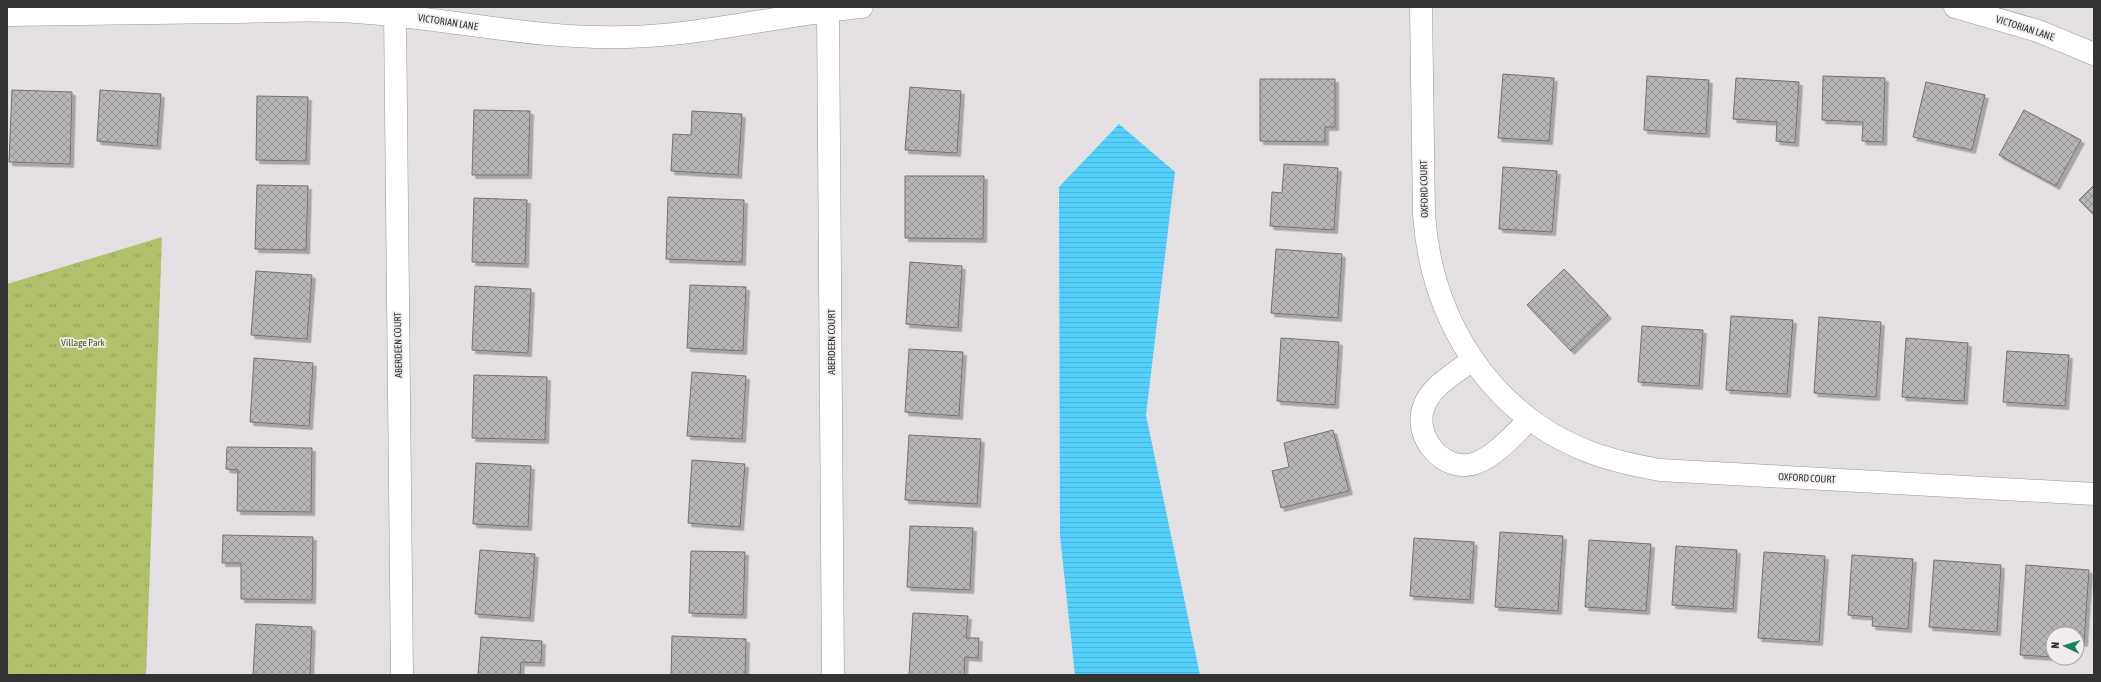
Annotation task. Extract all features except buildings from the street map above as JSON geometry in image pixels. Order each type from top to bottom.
[{"type":"street","name":"VICTORIAN LANE","points":[[7,15],[339,11],[395,15],[492,29],[560,36],[627,38],[694,33],[828,10],[862,7]]},
{"type":"street","name":"OXFORD COURT","points":[[1422,7],[1426,241],[1440,299],[1453,327],[1472,360],[1496,388],[1530,419],[1555,436],[1592,453],[1630,465],[1660,470],[2094,494]]},
{"type":"street","name":"VICTORIAN LANE","points":[[1955,7],[2038,31],[2094,54]]},
{"type":"street","name":"ABERDEEN COURT","points":[[828,10],[833,675]]},
{"type":"street","name":"ABERDEEN COURT","points":[[395,15],[402,675]]},
{"type":"street","points":[[1472,360],[1436,389],[1424,406],[1421,426],[1428,445],[1439,457],[1458,464],[1474,464],[1489,457],[1530,419]]},
{"type":"green space","name":"Village Park","points":[[162,237],[146,675],[7,675],[7,284]]},
{"type":"water","points":[[1119,124],[1175,172],[1146,415],[1200,675],[1075,675],[1060,536],[1059,187]]}]
